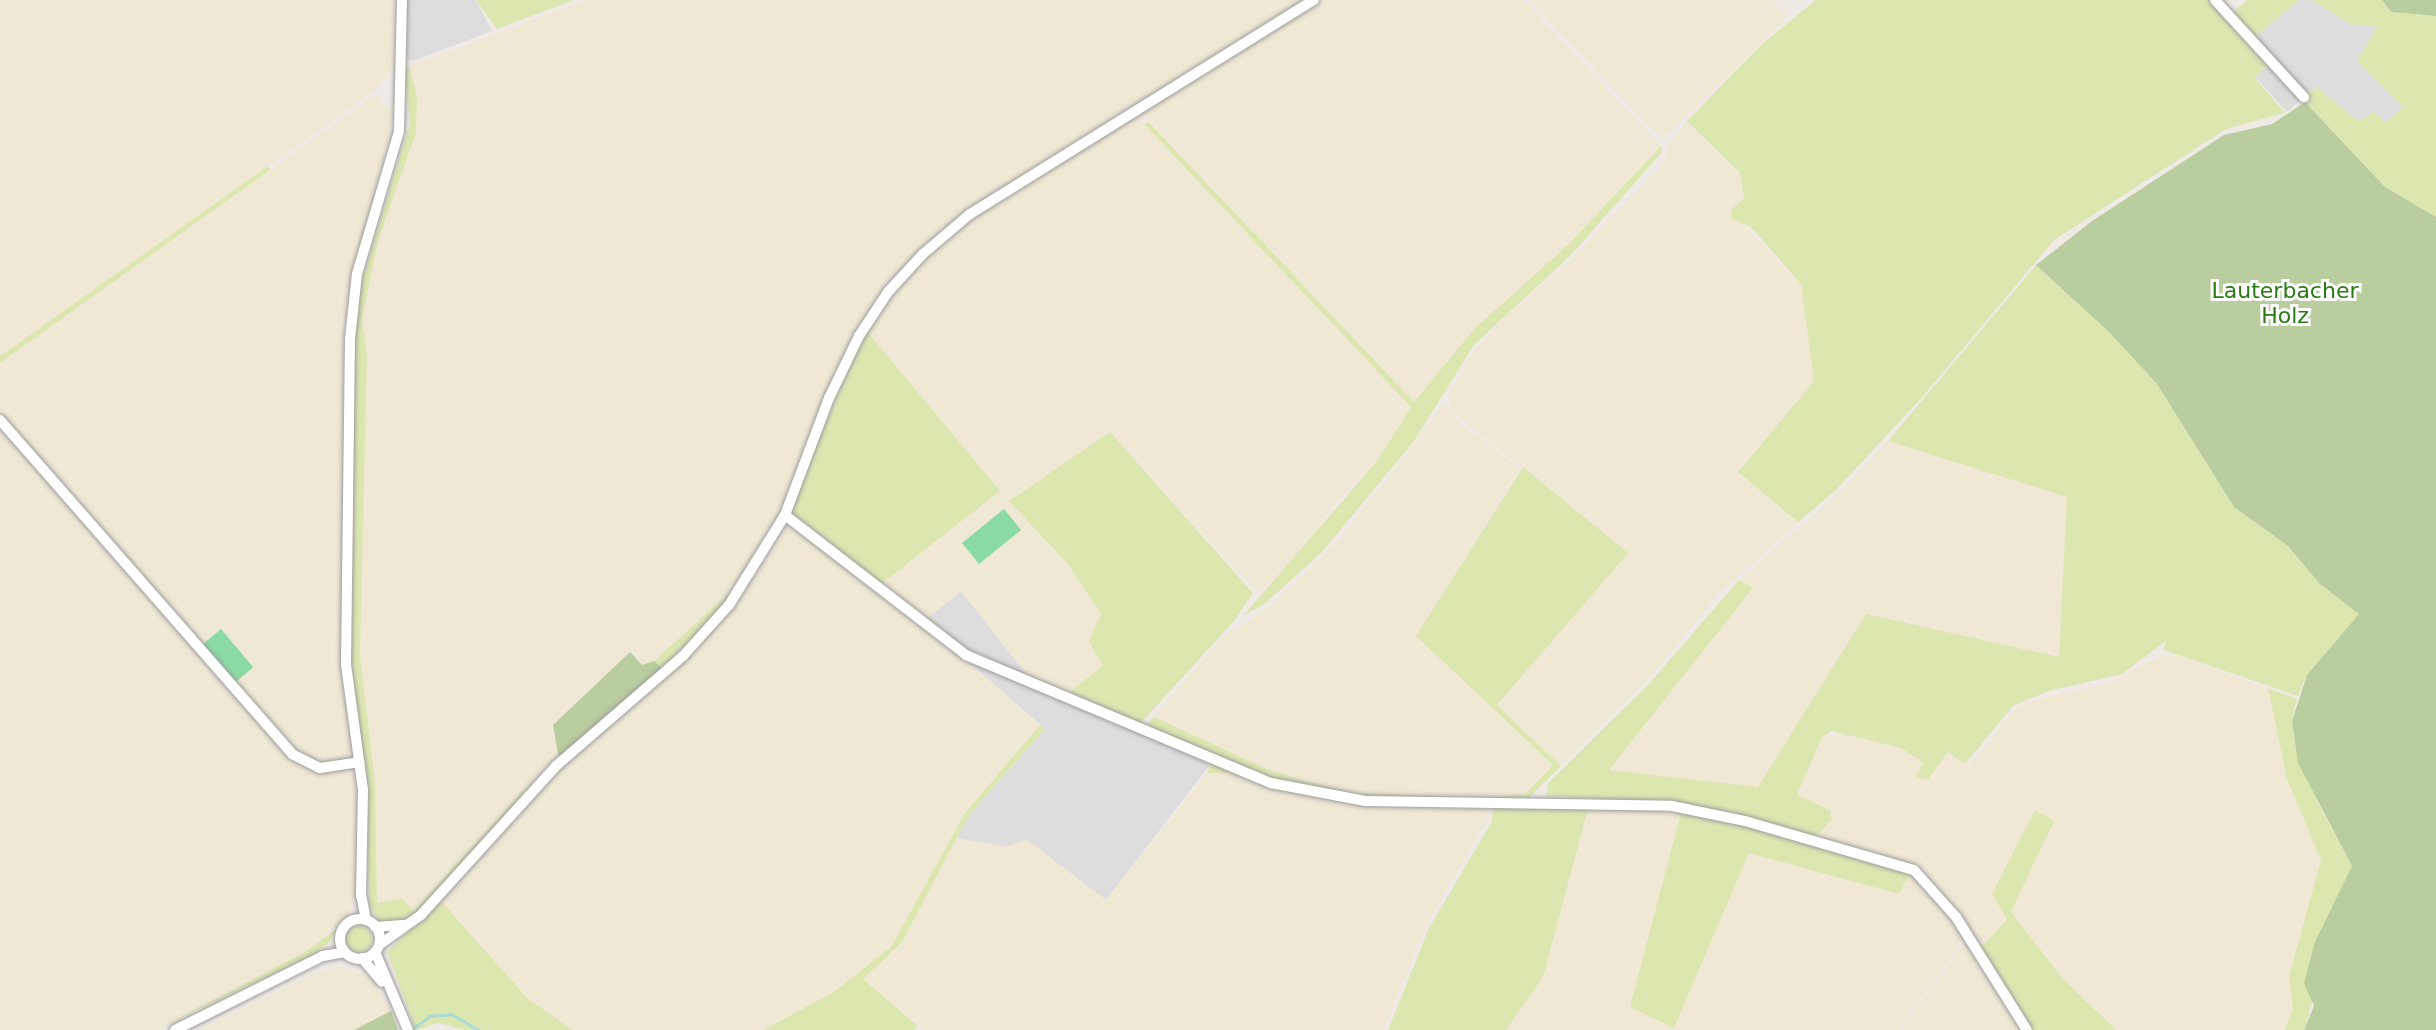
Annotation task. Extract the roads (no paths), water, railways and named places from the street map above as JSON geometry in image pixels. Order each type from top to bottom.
[{"type":"street","points":[[386,987],[361,895],[360,762],[346,665],[351,317],[360,262],[399,131],[402,0]]},
{"type":"street","points":[[362,958],[406,925],[556,766],[709,630],[752,574],[785,515],[853,347],[888,292],[930,247],[970,214],[1314,0]]},
{"type":"street","points":[[2215,0],[2304,97]]},
{"type":"street","points":[[0,420],[292,754],[320,768],[360,762]]},
{"type":"street","points":[[785,515],[966,655],[1271,783],[1365,801],[1672,806],[1745,821],[1914,870],[1956,917],[2027,1030]]},
{"type":"street","points":[[323,956],[340,940],[352,921],[361,895]]},
{"type":"street","points":[[352,921],[406,925]]},
{"type":"street","points":[[340,940],[345,952]]},
{"type":"street","points":[[175,1030],[323,956],[345,952],[362,958],[386,987],[406,1027]]},
{"type":"waterway","points":[[412,1029],[430,1016],[451,1014],[479,1030]]},
{"type":"park label","name":"Lauterbacher Holz","points":[[2285,302]]}]
